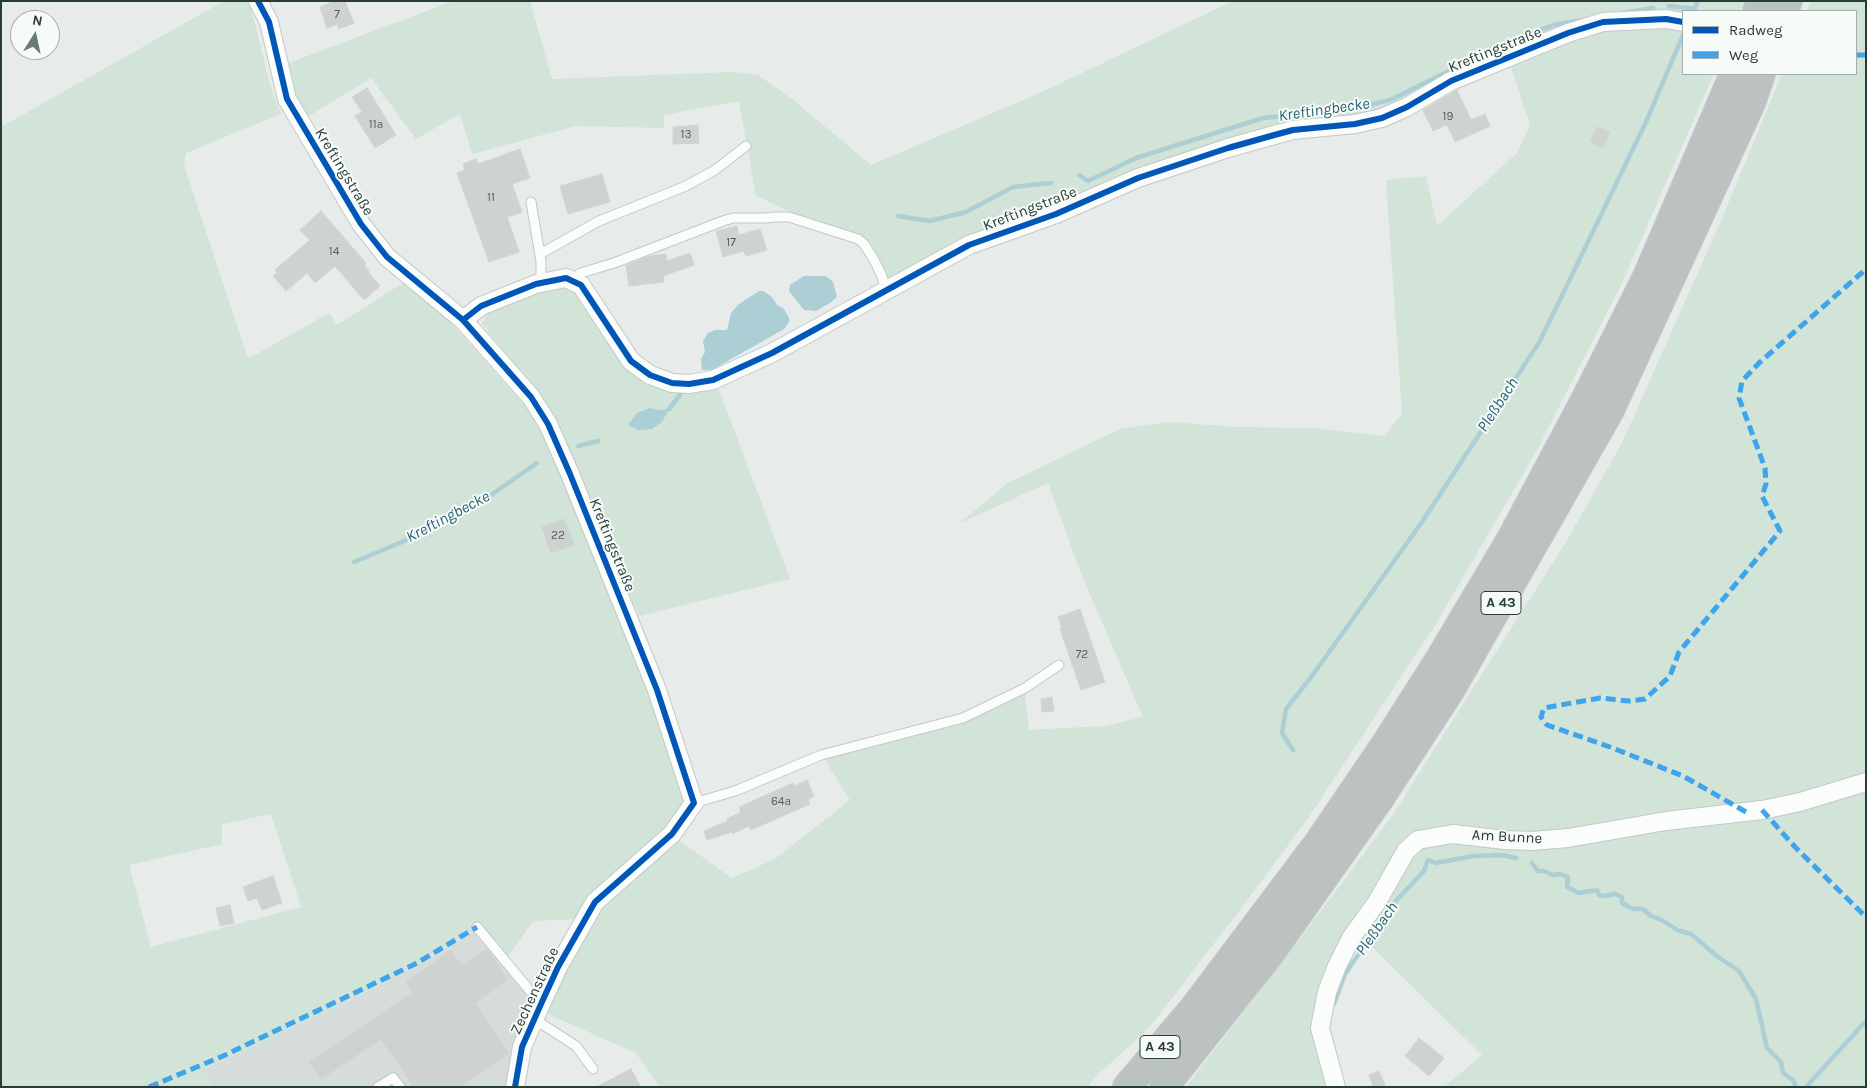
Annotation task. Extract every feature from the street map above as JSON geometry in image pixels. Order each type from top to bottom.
[{"type":"highway","name":"A 43","points":[[1127,1087],[1194,1008],[1319,842],[1441,657],[1510,541],[1584,404],[1647,277],[1734,75]]},
{"type":"highway","name":"A 43","points":[[1164,1087],[1270,954],[1380,798],[1451,689],[1610,410],[1750,103],[1761,75]]},
{"type":"highway","points":[[1108,1087],[1194,1008]]},
{"type":"street","name":"Kreftingstraße","points":[[258,1],[269,22],[286,99],[361,224],[387,258],[463,320],[531,397],[548,424],[570,474],[656,690],[694,803]]},
{"type":"street","name":"Kreftingstraße","points":[[569,279],[581,284],[631,361],[650,375],[672,383],[689,384],[713,380],[763,357],[970,245],[1056,214],[1138,178],[1228,148],[1293,130],[1356,124],[1382,118],[1407,107],[1450,81],[1568,33],[1602,22],[1675,20]]},
{"type":"street","points":[[463,320],[482,306],[541,283],[569,279]]},
{"type":"street","name":"Am Bunne","points":[[1336,1087],[1320,1028],[1327,992],[1351,938],[1377,902],[1406,851],[1418,840],[1453,834],[1532,841],[1568,838],[1666,821],[1762,810],[1800,802],[1866,782]]},
{"type":"street","name":"Zechenstraße","points":[[512,1085],[522,1047],[538,1011],[558,967],[595,902],[672,834],[694,803]]},
{"type":"lane","points":[[540,254],[599,221],[686,186],[715,170],[746,146]]},
{"type":"lane","points":[[530,202],[540,254],[541,283]]},
{"type":"lane","points":[[569,279],[733,218],[789,217],[858,239],[864,244],[873,258],[882,276],[886,290]]},
{"type":"lane","points":[[694,803],[735,791],[822,755],[963,718],[1025,688],[1059,665]]},
{"type":"lane","points":[[476,927],[538,1011],[576,1046],[593,1069]]},
{"type":"lane","points":[[378,1087],[393,1078],[400,1087]]},
{"type":"shaded area","points":[[474,932],[480,936],[537,1004],[509,1087],[215,1087],[203,1070],[387,982]]},
{"type":"green space","points":[[224,1],[249,1],[271,88],[281,114],[186,153],[184,165],[248,359],[329,313],[337,325],[403,283],[445,306],[454,326],[543,426],[621,622],[686,796],[678,815],[577,919],[533,921],[507,958],[481,927],[387,982],[203,1070],[215,1087],[1,1087],[1,127]],"holes":[[[271,814],[301,907],[151,947],[129,865],[222,844],[222,824]]]},
{"type":"green space","points":[[453,1],[530,1],[552,79],[733,72],[758,75],[792,99],[871,165],[1042,92],[1233,1],[1744,1],[1740,10],[1682,10],[1682,75],[1714,75],[1621,285],[1536,452],[1437,622],[1309,817],[1233,919],[1148,1029],[1093,1079],[1089,1087],[660,1087],[636,1053],[543,1012],[597,906],[674,837],[732,878],[775,859],[850,800],[823,757],[967,720],[1025,694],[1029,730],[1105,726],[1143,717],[1082,576],[1048,483],[958,524],[1008,483],[1120,429],[1169,422],[1236,427],[1314,428],[1385,436],[1402,413],[1386,180],[1426,176],[1437,226],[1518,152],[1530,125],[1509,61],[1566,35],[1601,25],[1635,23],[1671,24],[1669,14],[1614,17],[1565,27],[1445,79],[1405,105],[1355,120],[1293,125],[1136,174],[1056,209],[966,241],[888,282],[866,239],[816,223],[756,196],[739,101],[664,115],[664,128],[577,126],[575,124],[576,126],[472,154],[460,114],[416,139],[371,78],[304,119],[290,97],[281,66]]},
{"type":"green space","points":[[1810,1],[1866,1],[1866,1087],[1444,1087],[1482,1055],[1367,942],[1343,961],[1315,1027],[1333,1087],[1186,1087],[1392,816],[1566,542],[1622,443],[1723,216],[1782,75],[1857,75],[1857,10],[1807,10]]},
{"type":"green space","points":[[558,286],[571,290],[584,299],[646,376],[716,382],[790,579],[639,616],[545,406],[482,324],[490,309]]},
{"type":"water","points":[[804,276],[826,276],[833,282],[837,297],[816,311],[804,310],[789,291],[790,285]]},
{"type":"water","points":[[759,291],[763,291],[772,297],[777,305],[784,309],[789,322],[784,329],[712,370],[702,370],[701,359],[705,352],[703,341],[708,333],[715,330],[727,330],[731,313],[739,304]]},
{"type":"water","points":[[650,408],[659,410],[669,409],[662,422],[652,429],[638,430],[628,425],[637,413]]},
{"type":"building","points":[[335,1],[345,1],[354,23],[339,29],[337,24],[327,28],[320,7]]},
{"type":"building","points":[[367,88],[396,135],[375,148],[355,116],[362,112],[352,97]]},
{"type":"building","points":[[1457,90],[1471,120],[1485,114],[1490,126],[1455,142],[1447,125],[1433,131],[1423,110]]},
{"type":"building","points":[[698,125],[699,143],[673,144],[673,127]]},
{"type":"building","points":[[1597,127],[1610,132],[1603,148],[1590,142]]},
{"type":"building","points":[[520,149],[530,178],[512,184],[522,212],[507,217],[519,252],[489,262],[457,173],[465,170],[463,164],[476,159],[478,164]]},
{"type":"building","points":[[602,174],[610,202],[568,214],[560,186]]},
{"type":"building","points":[[321,211],[366,263],[364,265],[368,272],[380,286],[364,300],[335,266],[315,283],[307,273],[286,291],[273,276],[277,273],[275,270],[310,240],[300,230]]},
{"type":"building","points":[[737,226],[739,235],[760,229],[767,250],[746,256],[744,251],[723,257],[716,231]]},
{"type":"building","points":[[690,253],[694,265],[663,276],[664,282],[629,286],[626,265],[650,256],[666,254],[667,261]]},
{"type":"building","points":[[564,519],[574,545],[551,553],[542,527]]},
{"type":"building","points":[[1080,609],[1105,682],[1081,690],[1060,629],[1062,628],[1058,617]]},
{"type":"building","points":[[1052,697],[1054,711],[1042,712],[1041,699]]},
{"type":"building","points":[[807,780],[814,796],[808,800],[810,804],[751,830],[749,826],[733,834],[732,832],[707,840],[704,831],[728,821],[727,819],[741,812],[739,807],[793,783],[794,786]]},
{"type":"building","points":[[273,876],[282,903],[262,910],[257,898],[248,901],[243,887]]},
{"type":"building","points":[[230,905],[234,923],[220,926],[216,908]]},
{"type":"building","points":[[487,949],[508,980],[475,1003],[509,1053],[459,1087],[414,1087],[381,1039],[321,1079],[309,1062],[413,992],[406,982],[451,950],[462,966]]},
{"type":"building","points":[[1419,1038],[1444,1058],[1429,1076],[1405,1056]]},
{"type":"building","points":[[631,1069],[641,1087],[596,1087]]},
{"type":"building","points":[[1379,1071],[1386,1087],[1373,1087],[1369,1075]]},
{"type":"waterway","name":"Pleßbach","points":[[1694,10],[1698,1]]},
{"type":"waterway","points":[[1669,6],[1694,9]]},
{"type":"waterway","name":"Kreftingbecke","points":[[1623,13],[1653,8]]},
{"type":"waterway","name":"Kreftingbecke","points":[[1079,175],[1088,181],[1136,158],[1263,118],[1347,110],[1390,100],[1500,46],[1553,25],[1583,20]]},
{"type":"waterway","name":"Pleßbach","points":[[1293,750],[1282,733],[1286,709],[1312,676],[1422,522],[1540,341],[1646,122],[1682,37]]},
{"type":"waterway","name":"Kreftingbecke","points":[[898,216],[930,221],[966,212],[1013,187],[1051,183]]},
{"type":"waterway","name":"Kreftingbecke","points":[[669,409],[680,395]]},
{"type":"waterway","name":"Kreftingbecke","points":[[578,446],[598,441]]},
{"type":"waterway","name":"Kreftingbecke","points":[[354,562],[402,542],[491,495],[537,463]]},
{"type":"waterway","name":"Pleßbach","points":[[1334,1004],[1345,974],[1394,903],[1424,871],[1428,860],[1436,863],[1473,856],[1501,855],[1516,858]]},
{"type":"waterway","points":[[1532,863],[1538,871],[1568,877],[1567,887],[1579,893],[1597,890],[1599,895],[1615,894],[1622,897],[1622,903],[1633,909],[1643,909],[1651,916],[1662,920],[1677,930],[1691,934],[1718,957],[1739,971],[1756,999],[1767,1048],[1781,1062],[1783,1073],[1793,1080],[1796,1087]]},
{"type":"waterway","points":[[1806,1087],[1866,1021]]},
{"type":"marked path","points":[[1857,55],[1866,55]]},
{"type":"marked path","points":[[1746,812],[1683,776],[1610,747],[1547,725],[1541,717],[1544,708],[1600,698],[1629,701],[1645,699],[1670,676],[1679,652],[1780,531],[1762,496],[1766,484],[1765,468],[1739,398],[1742,381],[1759,363],[1866,269]]},
{"type":"marked path","points":[[1762,810],[1796,848],[1866,917]]},
{"type":"marked path","points":[[149,1087],[223,1056],[417,963],[477,927]]},
{"type":"cycle path","points":[[258,1],[269,22],[287,99],[361,224],[387,257],[463,320],[531,397],[548,424],[657,690],[694,803],[672,834],[595,902],[558,967],[522,1047],[515,1087]]},
{"type":"cycle path","points":[[463,320],[481,306],[536,284],[566,278],[581,285],[631,361],[650,375],[672,383],[689,384],[713,380],[772,353],[969,245],[1056,214],[1138,178],[1228,148],[1293,130],[1355,124],[1382,118],[1407,107],[1451,81],[1568,33],[1603,22],[1666,19],[1682,22]]}]
